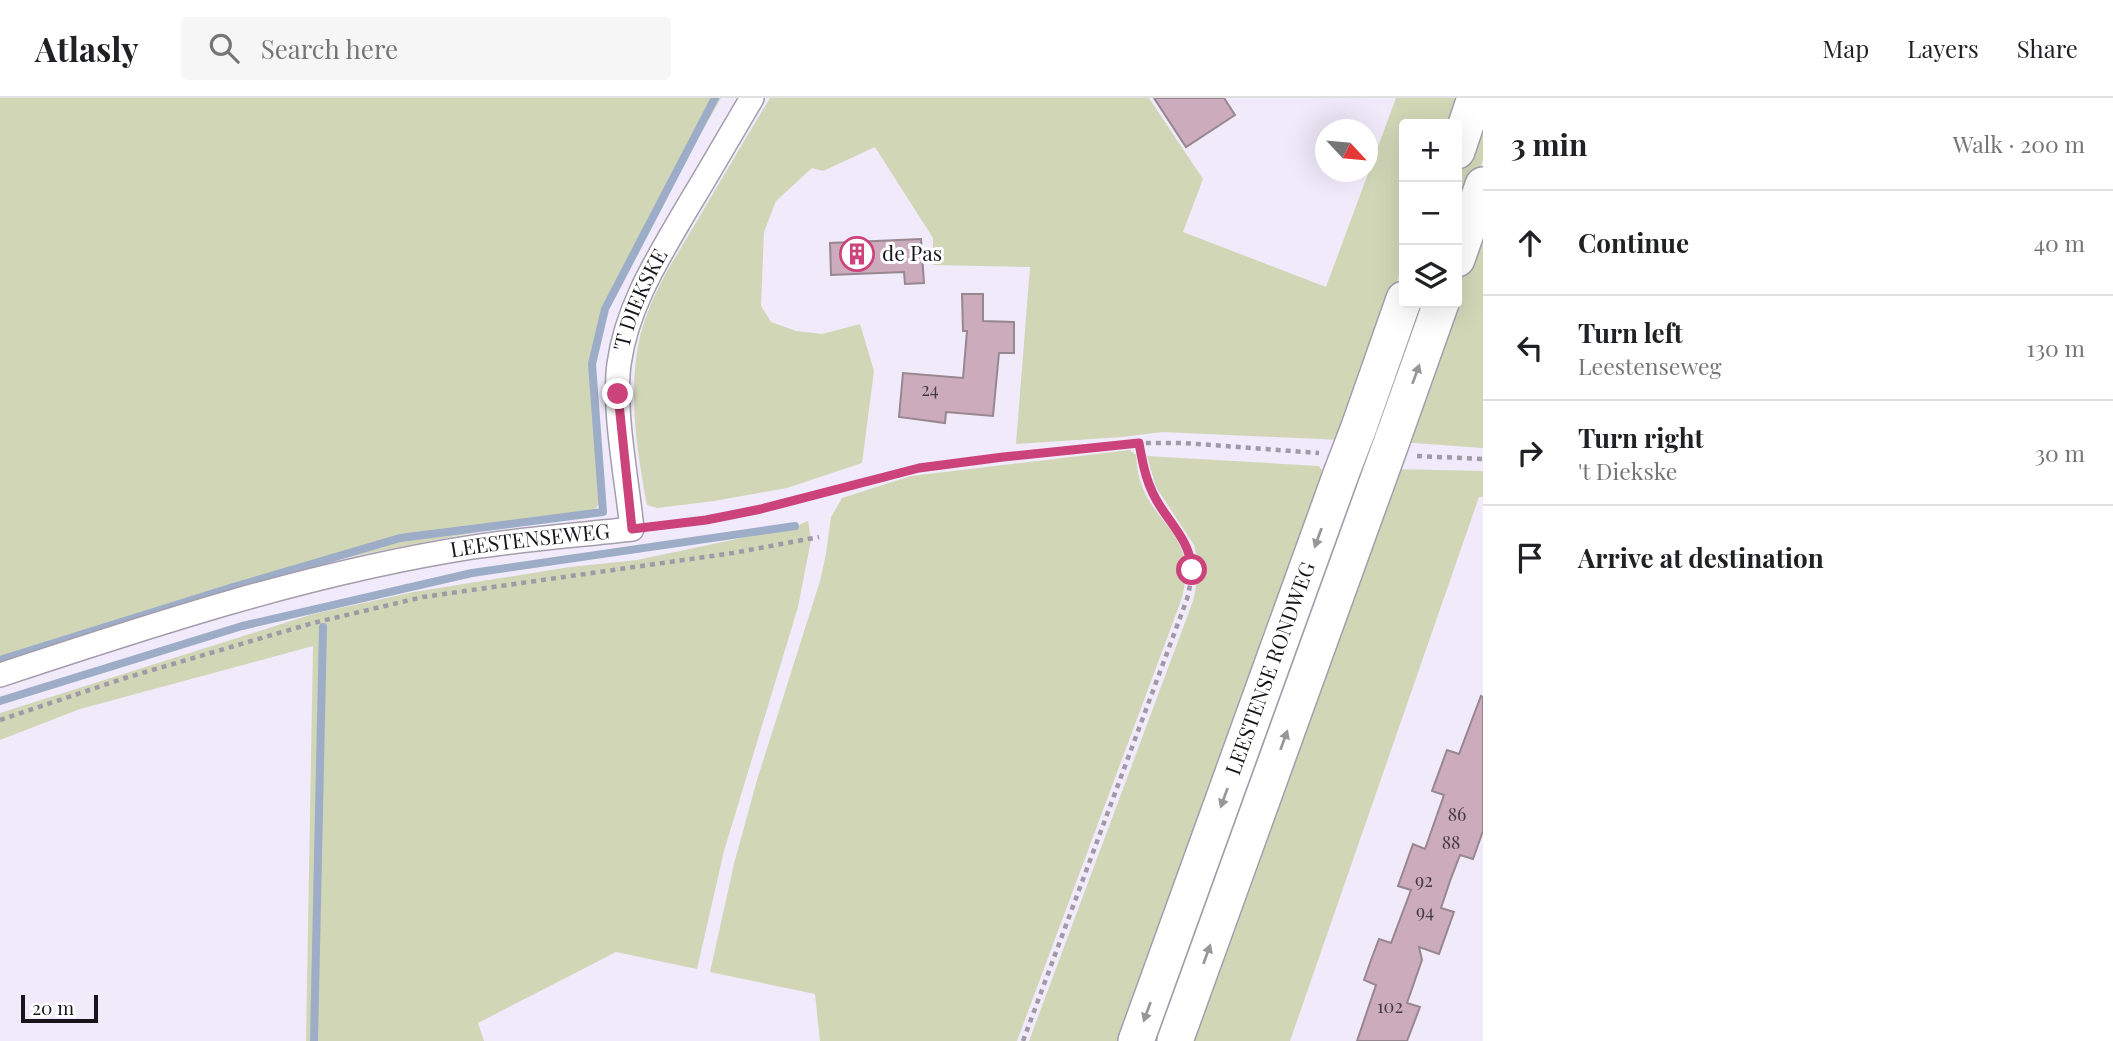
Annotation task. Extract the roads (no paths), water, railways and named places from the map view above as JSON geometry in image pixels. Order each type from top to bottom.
[{"type":"main road","points":[[1462,136],[1475,98]]},
{"type":"main road","points":[[1462,245],[1483,185]]},
{"type":"main road","name":"LEESTENSE RONDWEG","points":[[1136,1041],[1330,463],[1359,427],[1401,308]]},
{"type":"main road","name":"LEESTENSE RONDWEG","points":[[1175,1041],[1376,485],[1405,447],[1440,308]]},
{"type":"street","name":"'T DIEKSKE","points":[[632,529],[618,394],[624,336],[633,310],[662,251],[752,98]]},
{"type":"street","name":"LEESTENSEWEG","points":[[0,675],[249,598],[358,570],[473,547],[632,529]]},
{"type":"waterway","points":[[0,660],[400,538],[603,512],[592,364],[605,309],[715,98]]},
{"type":"waterway","points":[[0,701],[242,626],[472,573],[795,526]]},
{"type":"waterway","points":[[314,1041],[323,627]]},
{"type":"place","name":"de Pas","points":[[857,254]]}]
